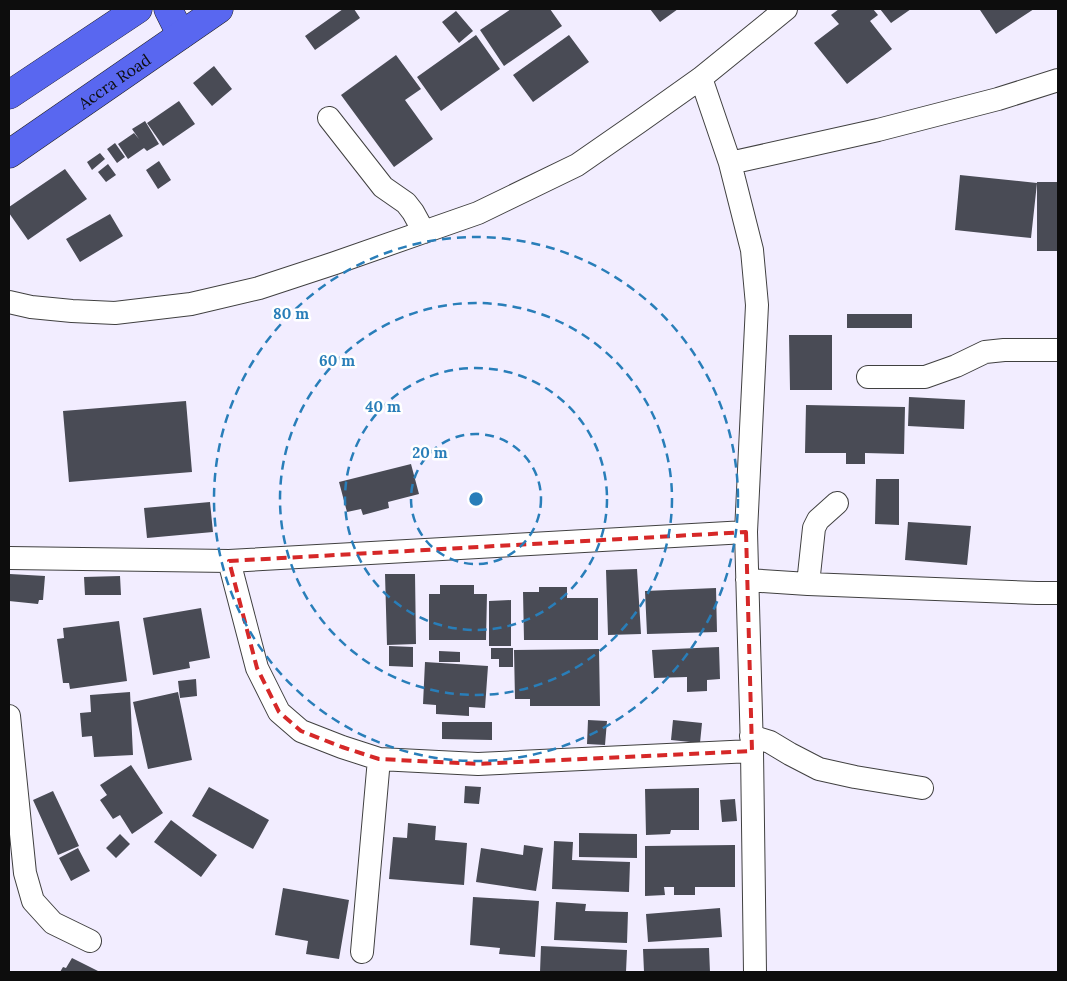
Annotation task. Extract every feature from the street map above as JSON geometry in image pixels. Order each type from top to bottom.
[{"type":"highway","points":[[9,95],[138,9]]},
{"type":"highway","points":[[168,9],[181,35]]},
{"type":"highway","name":"Accra Road","points":[[9,154],[219,9]]},
{"type":"street","points":[[9,302],[31,307],[115,313],[191,304],[260,288],[478,213],[577,165],[701,78],[786,9]]},
{"type":"street","points":[[701,78],[730,163],[752,250],[757,305],[746,532],[752,743],[755,972]]},
{"type":"street","points":[[730,163],[878,130],[1058,80]]},
{"type":"street","points":[[329,118],[383,187],[406,203],[424,232]]},
{"type":"street","points":[[868,376],[925,377],[956,366],[985,352],[1058,350]]},
{"type":"street","points":[[808,584],[814,528],[818,520],[837,503]]},
{"type":"street","points":[[9,558],[229,561],[746,532]]},
{"type":"street","points":[[229,561],[257,668],[279,712],[301,731],[380,759],[478,764],[770,742],[819,769],[922,788]]},
{"type":"street","points":[[747,580],[1037,593],[1058,592]]},
{"type":"street","points":[[9,716],[25,873],[33,901],[53,923],[90,941]]},
{"type":"street","points":[[362,952],[380,759]]},
{"type":"highlighted area","points":[[746,532],[752,751],[478,764],[379,759],[342,747],[301,731],[279,712],[257,668],[229,561]]},
{"type":"building","points":[[343,9],[354,9],[360,18],[315,50],[305,36]]},
{"type":"building","points":[[511,9],[550,9],[562,26],[504,66],[480,30]]},
{"type":"building","points":[[650,9],[678,9],[660,22]]},
{"type":"building","points":[[839,9],[873,9],[878,15],[870,21],[892,49],[847,84],[814,43],[839,24],[831,15]]},
{"type":"building","points":[[880,9],[911,9],[891,23]]},
{"type":"building","points":[[1034,9],[996,34],[980,10]]},
{"type":"building","points":[[456,11],[473,31],[459,43],[442,22]]},
{"type":"building","points":[[476,35],[500,69],[441,111],[417,77]]},
{"type":"building","points":[[569,35],[589,62],[533,102],[513,75]]},
{"type":"building","points":[[396,55],[421,89],[405,100],[433,139],[394,167],[341,95]]},
{"type":"building","points":[[214,66],[232,89],[212,106],[193,83]]},
{"type":"building","points":[[179,101],[195,124],[163,146],[147,123]]},
{"type":"building","points":[[145,121],[159,144],[147,151],[144,148],[128,159],[118,144],[134,133],[139,139],[132,129]]},
{"type":"building","points":[[115,143],[125,157],[117,163],[107,149]]},
{"type":"building","points":[[100,153],[105,159],[92,170],[87,162]]},
{"type":"building","points":[[159,161],[171,180],[158,189],[146,170]]},
{"type":"building","points":[[108,164],[116,175],[106,182],[98,172]]},
{"type":"building","points":[[65,169],[87,199],[28,240],[9,213],[9,207]]},
{"type":"building","points":[[960,175],[1037,183],[1031,238],[955,230]]},
{"type":"building","points":[[1037,182],[1058,182],[1058,251],[1037,251]]},
{"type":"building","points":[[110,214],[123,236],[80,262],[66,239]]},
{"type":"building","points":[[847,314],[912,314],[912,328],[847,328]]},
{"type":"building","points":[[789,335],[832,335],[832,390],[790,390]]},
{"type":"building","points":[[909,397],[965,400],[964,429],[908,426]]},
{"type":"building","points":[[186,401],[192,472],[69,482],[63,411]]},
{"type":"building","points":[[806,405],[905,407],[904,454],[865,453],[865,464],[846,464],[846,453],[805,453]]},
{"type":"building","points":[[411,464],[419,494],[388,502],[389,508],[363,515],[361,509],[347,512],[339,482]]},
{"type":"building","points":[[876,479],[899,479],[899,525],[875,524]]},
{"type":"building","points":[[210,502],[213,532],[147,538],[144,508]]},
{"type":"building","points":[[908,522],[971,526],[967,565],[905,560]]},
{"type":"building","points":[[637,569],[641,634],[608,635],[606,570]]},
{"type":"building","points":[[10,574],[45,576],[43,600],[39,600],[38,604],[9,601]]},
{"type":"building","points":[[385,574],[415,574],[416,644],[387,645]]},
{"type":"building","points":[[120,576],[121,595],[85,595],[84,577]]},
{"type":"building","points":[[440,585],[474,585],[474,594],[487,594],[486,640],[429,640],[429,594],[440,594]]},
{"type":"building","points":[[539,587],[567,587],[567,598],[598,598],[598,640],[524,640],[523,592],[539,592]]},
{"type":"building","points":[[716,588],[717,632],[647,634],[645,591]]},
{"type":"building","points":[[511,600],[511,646],[489,646],[489,601]]},
{"type":"building","points":[[201,608],[210,658],[189,662],[190,668],[153,675],[143,618]]},
{"type":"building","points":[[119,621],[127,681],[70,689],[69,683],[63,683],[57,639],[64,638],[63,628]]},
{"type":"building","points":[[389,646],[413,647],[413,667],[389,666]]},
{"type":"building","points":[[719,647],[720,679],[707,680],[707,691],[687,692],[687,677],[654,678],[652,650]]},
{"type":"building","points":[[491,648],[513,648],[513,667],[499,667],[499,659],[491,659]]},
{"type":"building","points":[[599,649],[600,706],[530,706],[530,699],[515,699],[514,650]]},
{"type":"building","points":[[439,651],[460,652],[460,662],[439,662]]},
{"type":"building","points":[[425,662],[488,666],[485,708],[469,707],[469,716],[436,714],[436,705],[423,704]]},
{"type":"building","points":[[196,679],[197,696],[180,698],[178,681]]},
{"type":"building","points":[[130,692],[133,755],[94,757],[92,736],[82,737],[80,713],[91,712],[90,695]]},
{"type":"building","points":[[178,692],[192,760],[148,769],[133,702]]},
{"type":"building","points":[[588,720],[607,721],[605,745],[587,744]]},
{"type":"building","points":[[673,720],[702,723],[700,743],[671,740]]},
{"type":"building","points":[[442,722],[492,722],[492,740],[442,739]]},
{"type":"building","points":[[131,765],[163,813],[132,834],[120,815],[113,819],[100,800],[107,795],[100,785]]},
{"type":"building","points":[[465,786],[481,787],[479,804],[464,803]]},
{"type":"building","points":[[209,787],[269,820],[253,849],[192,816]]},
{"type":"building","points":[[699,788],[699,830],[671,830],[670,834],[646,835],[645,789]]},
{"type":"building","points":[[53,791],[79,846],[58,855],[33,800]]},
{"type":"building","points":[[735,799],[737,821],[722,822],[720,800]]},
{"type":"building","points":[[171,820],[217,855],[201,877],[154,842]]},
{"type":"building","points":[[408,823],[436,826],[435,840],[467,843],[464,885],[389,879],[393,837],[407,838]]},
{"type":"building","points":[[579,833],[637,834],[637,858],[579,857]]},
{"type":"building","points":[[120,834],[130,844],[116,858],[106,848]]},
{"type":"building","points":[[554,841],[573,842],[572,860],[630,862],[629,892],[552,889]]},
{"type":"building","points":[[524,845],[543,848],[536,891],[476,882],[481,848],[523,855]]},
{"type":"building","points":[[735,845],[735,887],[695,887],[695,895],[674,895],[674,887],[664,887],[665,895],[645,896],[645,846]]},
{"type":"building","points":[[78,848],[90,871],[71,881],[59,858]]},
{"type":"building","points":[[283,888],[349,900],[339,959],[306,954],[308,941],[275,935]]},
{"type":"building","points":[[473,897],[539,901],[535,957],[499,954],[500,948],[470,945]]},
{"type":"building","points":[[556,902],[586,904],[585,911],[628,912],[627,943],[554,940]]},
{"type":"building","points":[[720,908],[722,937],[648,942],[646,914]]},
{"type":"building","points":[[541,946],[627,950],[626,972],[540,972]]},
{"type":"building","points":[[709,948],[710,972],[644,972],[643,949]]},
{"type":"building","points":[[72,958],[100,972],[60,972],[63,967],[66,968]]}]
